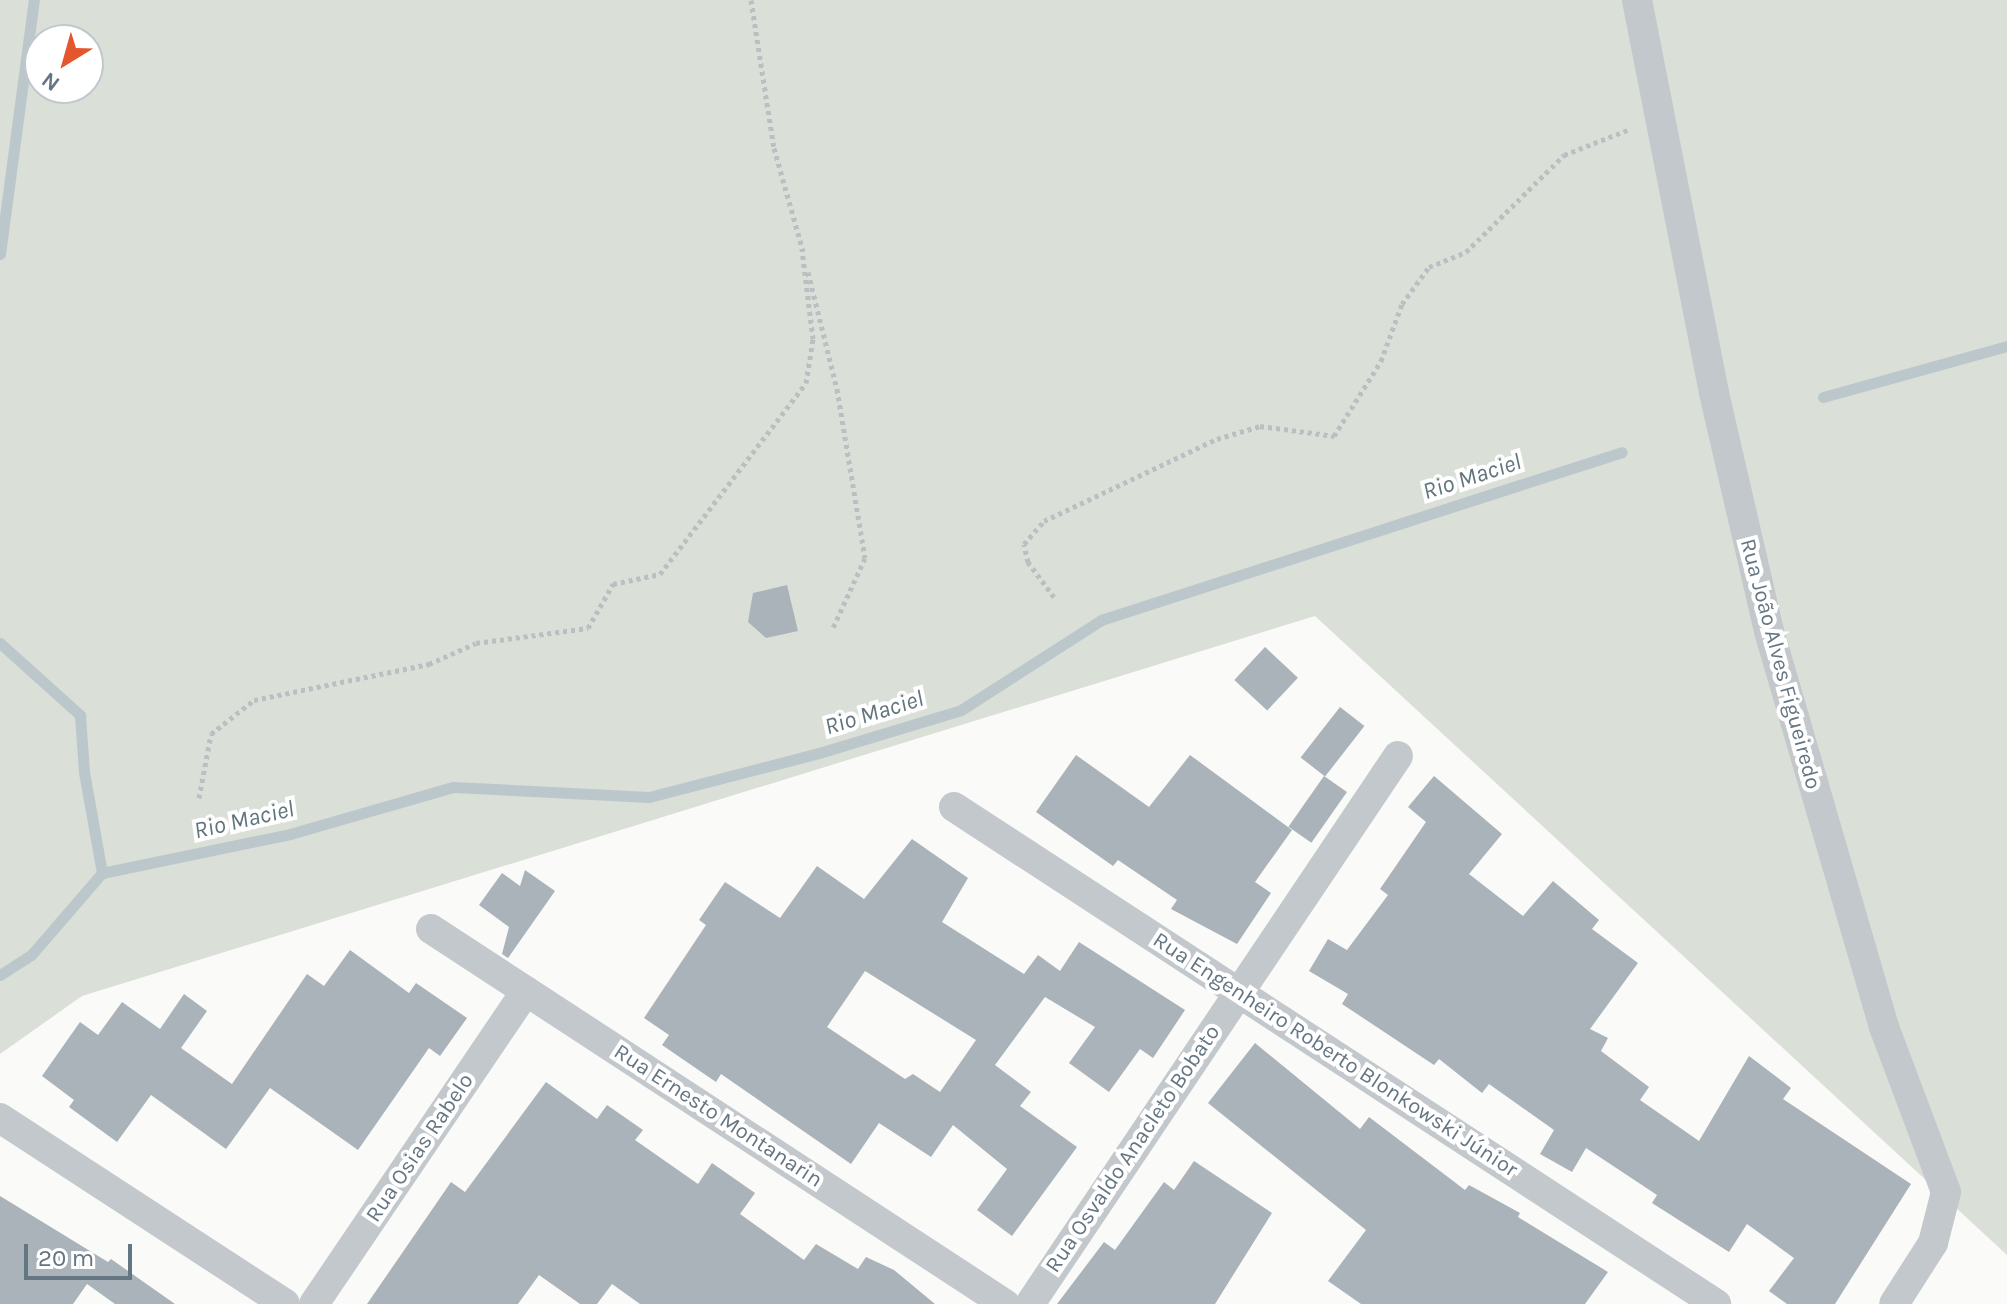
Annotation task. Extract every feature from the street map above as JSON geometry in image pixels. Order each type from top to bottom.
[{"type":"street","name":"Rua João Alves Figueiredo","points":[[1637,0],[1714,393],[1769,631],[1884,1027],[1946,1192],[1933,1243],[1894,1304]]},
{"type":"street","name":"Rua Osvaldo Anacleto Bobato","points":[[1030,1304],[1398,756]]},
{"type":"street","name":"Rua Engenheiro Roberto Blonkowski Júnior","points":[[954,807],[1716,1304]]},
{"type":"street","name":"Rua Ernesto Montanarin","points":[[431,929],[1005,1304]]},
{"type":"street","name":"Rua Osias Rabelo","points":[[314,1304],[526,991]]},
{"type":"street","points":[[0,1118],[285,1304]]},
{"type":"path","points":[[751,0],[774,148],[837,389],[865,558],[832,630]]},
{"type":"path","points":[[1054,597],[1028,562],[1024,544],[1044,521],[1217,439],[1260,426],[1334,436],[1381,361],[1402,304],[1429,267],[1466,252],[1564,155],[1660,119]]},
{"type":"path","points":[[199,798],[211,734],[254,700],[429,664],[476,643],[588,628],[613,584],[660,574],[806,383],[813,339],[802,249]]},
{"type":"shaded area","points":[[0,0],[2007,0],[2007,1255],[1315,616],[82,996],[0,1054]]},
{"type":"building","points":[[787,585],[798,631],[766,638],[748,622],[753,593]]},
{"type":"building","points":[[1265,647],[1298,678],[1267,711],[1234,680]]},
{"type":"building","points":[[1340,707],[1364,726],[1325,777],[1301,757]]},
{"type":"building","points":[[1076,755],[1149,807],[1190,755],[1292,830],[1255,882],[1271,893],[1237,944],[1171,909],[1177,900],[1118,860],[1113,866],[1036,812]]},
{"type":"building","points":[[1324,776],[1347,792],[1311,843],[1288,827]]},
{"type":"building","points":[[1434,776],[1502,834],[1469,874],[1523,916],[1553,881],[1599,920],[1592,929],[1638,963],[1590,1029],[1608,1038],[1601,1051],[1649,1087],[1640,1100],[1699,1141],[1749,1056],[1791,1088],[1783,1099],[1911,1184],[1835,1304],[1787,1304],[1769,1291],[1794,1258],[1747,1224],[1729,1252],[1652,1203],[1657,1195],[1586,1148],[1572,1172],[1540,1154],[1554,1130],[1489,1084],[1482,1093],[1439,1059],[1434,1065],[1342,1004],[1348,994],[1309,971],[1328,939],[1347,950],[1388,895],[1380,889],[1426,822],[1408,807]]},
{"type":"building","points":[[912,839],[968,878],[942,922],[1024,974],[1038,955],[1060,971],[1079,942],[1185,1010],[1153,1058],[1140,1049],[1109,1092],[1069,1063],[1095,1027],[1045,997],[995,1065],[1031,1092],[1020,1106],[1077,1147],[1012,1236],[977,1210],[1007,1169],[953,1125],[931,1157],[879,1123],[851,1164],[721,1074],[716,1082],[662,1045],[669,1035],[644,1018],[706,925],[699,920],[725,882],[780,918],[817,866],[864,899]],"holes":[[[865,971],[976,1040],[940,1092],[913,1074],[905,1079],[827,1027]]]},
{"type":"building","points":[[525,870],[555,891],[508,958],[502,954],[509,927],[479,905],[502,873],[520,886]]},
{"type":"building","points":[[350,950],[409,993],[416,983],[467,1018],[440,1056],[429,1048],[358,1150],[270,1088],[226,1149],[151,1095],[117,1142],[69,1107],[74,1100],[42,1076],[80,1022],[98,1035],[122,1002],[160,1029],[184,994],[207,1011],[181,1048],[232,1084],[307,974],[324,986]]},
{"type":"building","points":[[1255,1043],[1360,1129],[1369,1117],[1465,1190],[1469,1185],[1520,1213],[1518,1217],[1608,1272],[1585,1304],[1361,1304],[1328,1281],[1366,1230],[1208,1103]]},
{"type":"building","points":[[546,1082],[597,1119],[607,1105],[643,1130],[635,1140],[698,1184],[712,1163],[755,1193],[740,1214],[804,1260],[816,1244],[858,1269],[866,1257],[894,1270],[935,1304],[640,1304],[612,1284],[597,1304],[580,1304],[539,1275],[518,1304],[367,1304],[451,1182],[465,1192]]},
{"type":"building","points":[[1194,1161],[1272,1213],[1215,1304],[1057,1304],[1104,1242],[1115,1250],[1164,1182],[1174,1190]]},
{"type":"building","points":[[0,1196],[108,1262],[111,1259],[175,1304],[115,1304],[87,1284],[73,1304],[0,1304]]},
{"type":"waterway","name":"Rio Maciel","points":[[0,254],[34,0]]},
{"type":"waterway","name":"Rio Maciel","points":[[1823,397],[2007,346]]},
{"type":"waterway","name":"Rio Maciel","points":[[0,975],[32,954],[102,873],[290,834],[453,787],[649,797],[819,753],[961,710],[1101,620],[1622,452]]},
{"type":"waterway","name":"Rio Maciel","points":[[0,643],[80,715],[84,772],[102,873]]}]
